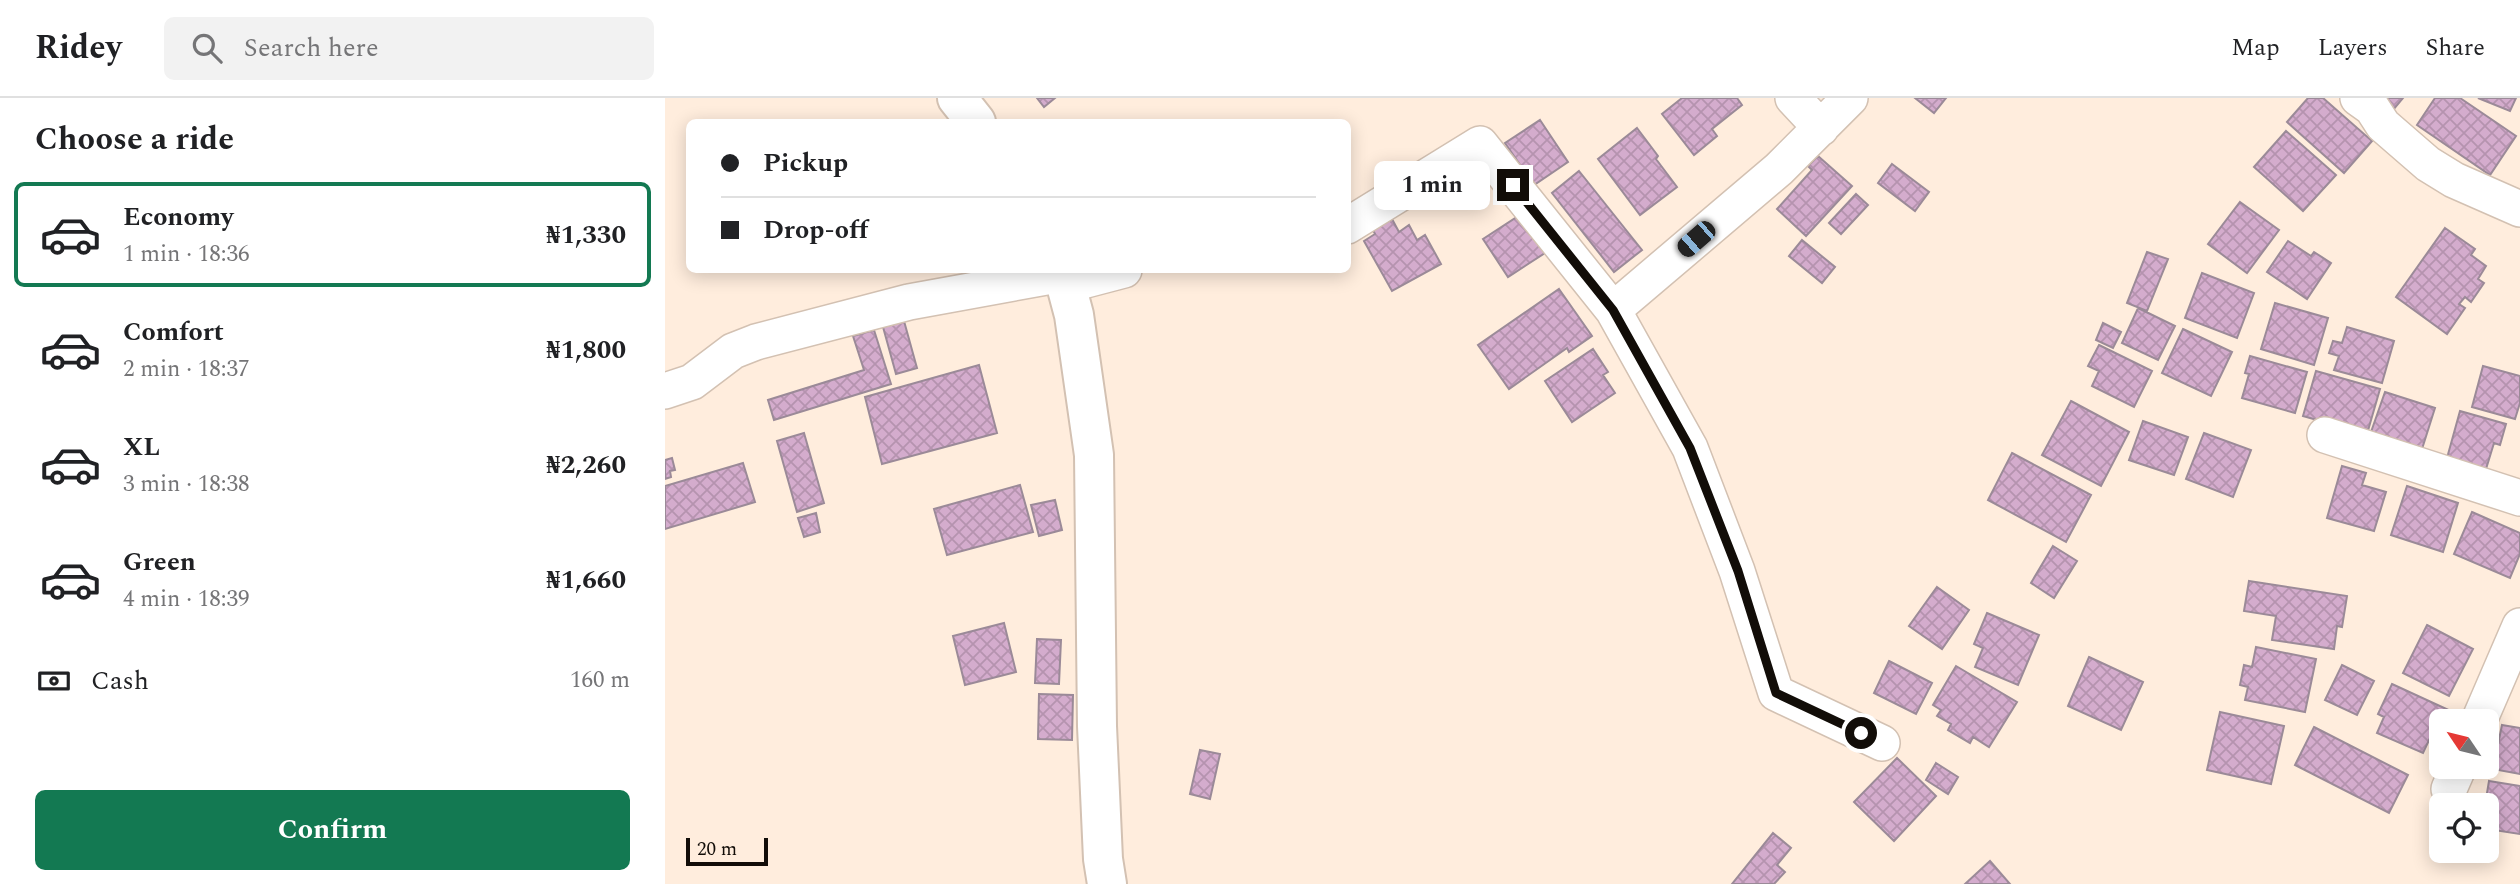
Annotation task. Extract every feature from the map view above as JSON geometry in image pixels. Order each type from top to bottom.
[{"type":"main road","points":[[957,98],[974,119]]},
{"type":"main road","points":[[1064,276],[1083,367],[1094,455],[1097,726],[1103,859],[1107,884]]},
{"type":"street","points":[[1793,98],[1821,128]]},
{"type":"street","points":[[1613,310],[1779,169],[1850,98]]},
{"type":"street","points":[[2358,98],[2372,108],[2383,125],[2428,164],[2454,180],[2520,209]]},
{"type":"street","points":[[1351,224],[1480,144],[1613,310],[1690,448],[1738,571],[1776,693],[1882,743]]},
{"type":"street","points":[[665,391],[692,382],[733,351],[756,342],[909,302],[1094,273]]},
{"type":"street","points":[[2325,435],[2520,498]]},
{"type":"street","points":[[2484,709],[2520,626]]},
{"type":"building","points":[[1037,98],[1055,98],[1044,107]]},
{"type":"building","points":[[1682,98],[1737,98],[1742,105],[1712,129],[1717,136],[1694,155],[1662,114]]},
{"type":"building","points":[[1915,98],[1946,98],[1934,113]]},
{"type":"building","points":[[2308,98],[2323,98],[2372,141],[2344,173],[2287,122]]},
{"type":"building","points":[[2380,98],[2403,98],[2393,110]]},
{"type":"building","points":[[2435,98],[2460,98],[2516,136],[2490,175],[2417,125]]},
{"type":"building","points":[[2478,98],[2516,98],[2510,111]]},
{"type":"building","points":[[1540,120],[1568,162],[1534,185],[1505,143]]},
{"type":"building","points":[[1637,128],[1677,187],[1640,215],[1598,159]]},
{"type":"building","points":[[2286,131],[2336,175],[2303,211],[2254,167]]},
{"type":"building","points":[[1818,156],[1852,186],[1806,236],[1777,209],[1812,170],[1808,166]]},
{"type":"building","points":[[1892,164],[1929,192],[1915,211],[1878,183]]},
{"type":"building","points":[[1579,171],[1642,250],[1614,272],[1552,193]]},
{"type":"building","points":[[1856,194],[1868,205],[1841,234],[1829,223]]},
{"type":"building","points":[[2240,202],[2279,230],[2247,273],[2208,244]]},
{"type":"building","points":[[1520,215],[1545,253],[1508,277],[1483,239]]},
{"type":"building","points":[[1392,219],[1399,232],[1409,225],[1417,240],[1425,235],[1441,264],[1392,291],[1364,241],[1375,234],[1373,230]]},
{"type":"building","points":[[2445,228],[2475,249],[2471,255],[2486,266],[2478,279],[2484,283],[2471,302],[2465,297],[2459,304],[2465,308],[2447,334],[2396,297]]},
{"type":"building","points":[[1802,240],[1835,267],[1822,283],[1789,256]]},
{"type":"building","points":[[2288,241],[2311,256],[2314,252],[2331,263],[2307,299],[2267,272]]},
{"type":"building","points":[[2147,252],[2168,259],[2147,311],[2127,303]]},
{"type":"building","points":[[2202,273],[2254,293],[2237,338],[2185,318]]},
{"type":"building","points":[[1559,289],[1592,336],[1569,352],[1567,348],[1509,389],[1478,345]]},
{"type":"building","points":[[2275,303],[2328,318],[2314,365],[2261,349]]},
{"type":"building","points":[[2138,308],[2175,326],[2158,360],[2122,343]]},
{"type":"building","points":[[904,321],[917,368],[896,374],[883,327]]},
{"type":"building","points":[[2103,323],[2121,332],[2113,348],[2096,340]]},
{"type":"building","points":[[2347,327],[2394,341],[2382,383],[2334,370],[2339,356],[2329,353],[2333,341],[2342,343]]},
{"type":"building","points":[[2183,329],[2232,352],[2211,396],[2162,373]]},
{"type":"building","points":[[874,330],[891,384],[774,420],[768,400],[864,370],[853,336]]},
{"type":"building","points":[[2099,345],[2152,371],[2134,407],[2092,386],[2099,371],[2088,366]]},
{"type":"building","points":[[1593,349],[1608,372],[1603,375],[1615,393],[1572,422],[1545,381]]},
{"type":"building","points":[[2250,356],[2307,372],[2295,413],[2242,398],[2249,374],[2245,373]]},
{"type":"building","points":[[979,365],[997,433],[882,464],[865,397]]},
{"type":"building","points":[[2483,366],[2520,376],[2520,403],[2515,419],[2472,407]]},
{"type":"building","points":[[2316,371],[2380,389],[2367,434],[2303,416]]},
{"type":"building","points":[[2385,392],[2435,408],[2422,449],[2371,432]]},
{"type":"building","points":[[2071,401],[2129,432],[2101,486],[2042,455]]},
{"type":"building","points":[[2460,411],[2506,424],[2500,445],[2494,443],[2486,469],[2447,458]]},
{"type":"building","points":[[2143,421],[2188,437],[2174,475],[2129,460]]},
{"type":"building","points":[[804,433],[824,503],[797,512],[777,441]]},
{"type":"building","points":[[2204,433],[2251,450],[2233,497],[2186,479]]},
{"type":"building","points":[[2012,453],[2091,495],[2066,542],[1988,500]]},
{"type":"building","points":[[672,458],[675,470],[670,471],[671,477],[665,479],[665,460]]},
{"type":"building","points":[[743,463],[755,502],[665,529],[665,486]]},
{"type":"building","points":[[2342,466],[2366,473],[2362,485],[2386,492],[2374,531],[2327,518]]},
{"type":"building","points":[[1020,485],[1033,532],[947,555],[934,509]]},
{"type":"building","points":[[2407,486],[2458,503],[2443,552],[2391,535]]},
{"type":"building","points":[[1055,500],[1062,530],[1039,536],[1031,505]]},
{"type":"building","points":[[2472,512],[2520,533],[2520,554],[2510,578],[2454,554]]},
{"type":"building","points":[[816,513],[820,532],[804,537],[798,518]]},
{"type":"building","points":[[2053,546],[2077,561],[2054,598],[2031,583]]},
{"type":"building","points":[[2249,581],[2347,596],[2342,627],[2337,626],[2334,649],[2272,640],[2276,616],[2244,611]]},
{"type":"building","points":[[1937,587],[1969,610],[1942,649],[1909,626]]},
{"type":"building","points":[[1987,613],[2039,635],[2018,685],[1975,667],[1983,648],[1974,644]]},
{"type":"building","points":[[1004,623],[1016,672],[965,685],[953,636]]},
{"type":"building","points":[[2427,625],[2473,649],[2449,696],[2403,673]]},
{"type":"building","points":[[1037,639],[1061,640],[1059,684],[1035,683]]},
{"type":"building","points":[[2256,647],[2316,659],[2305,712],[2245,700],[2248,687],[2240,685],[2244,665],[2252,667]]},
{"type":"building","points":[[2089,657],[2143,682],[2121,730],[2068,706]]},
{"type":"building","points":[[1889,661],[1932,683],[1916,714],[1874,693]]},
{"type":"building","points":[[2342,665],[2374,681],[2357,715],[2325,700]]},
{"type":"building","points":[[1956,666],[2017,702],[1989,747],[1973,737],[1970,743],[1948,730],[1951,724],[1937,716],[1941,710],[1933,705]]},
{"type":"building","points":[[2392,684],[2446,709],[2429,709],[2429,740],[2423,753],[2377,733],[2384,717],[2378,714]]},
{"type":"building","points":[[1039,694],[1073,695],[1072,740],[1038,739]]},
{"type":"building","points":[[2220,712],[2284,726],[2271,784],[2207,770]]},
{"type":"building","points":[[2502,725],[2520,728],[2520,774],[2499,770]]},
{"type":"building","points":[[2314,727],[2408,775],[2389,813],[2295,765]]},
{"type":"building","points":[[1200,750],[1220,754],[1210,799],[1190,794]]},
{"type":"building","points":[[1897,758],[1936,796],[1894,841],[1854,802]]},
{"type":"building","points":[[1936,763],[1958,777],[1948,794],[1926,780]]},
{"type":"building","points":[[2489,781],[2520,786],[2520,834],[2499,831],[2499,793],[2487,793]]},
{"type":"building","points":[[1773,833],[1791,848],[1777,865],[1785,872],[1774,884],[1732,884]]},
{"type":"building","points":[[1990,861],[2010,884],[1965,884]]},
{"type":"route","points":[[1513,185],[1613,310],[1690,448],[1738,571],[1776,693],[1861,733]]}]
